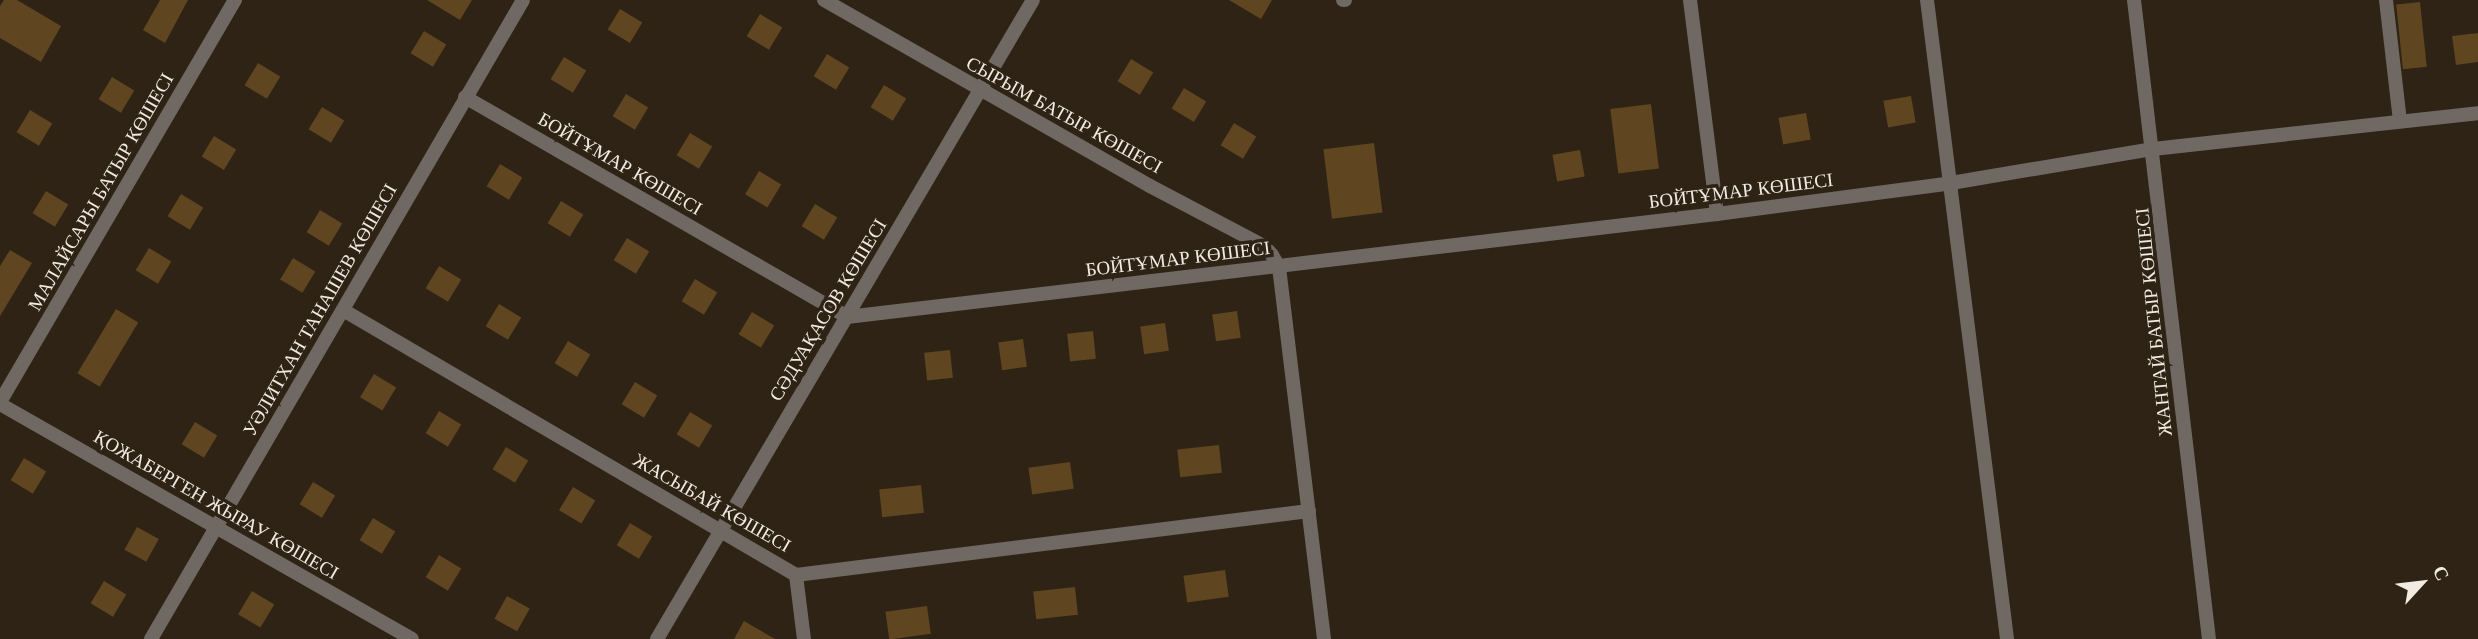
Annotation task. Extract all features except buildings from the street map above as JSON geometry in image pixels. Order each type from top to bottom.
[{"type":"street","name":"МАЛАЙСАРЫ БАТЫР КӨШЕСІ","points":[[0,403],[235,0]]},
{"type":"street","name":"УӘЛИТХАН ТАНАШЕВ КӨШЕСІ","points":[[151,639],[523,0]]},
{"type":"street","name":"СЫРЫМ БАТЫР КӨШЕСІ","points":[[824,0],[980,90],[1264,246],[1279,267]]},
{"type":"street","name":"СӘДУАҚАСОВ КӨШЕСІ","points":[[657,639],[1033,0]]},
{"type":"street","points":[[1690,0],[1717,214]]},
{"type":"street","points":[[1927,0],[2007,639]]},
{"type":"street","name":"ЖАНТАЙ БАТЫР КӨШЕСІ","points":[[2134,0],[2209,639]]},
{"type":"street","points":[[2386,0],[2400,121]]},
{"type":"street","name":"БОЙТҰМАР КӨШЕСІ","points":[[465,97],[847,317],[1717,214],[1951,183],[2153,149],[2478,113]]},
{"type":"street","points":[[1279,267],[1324,639]]},
{"type":"street","name":"ЖАСЫБАЙ КӨШЕСІ","points":[[343,310],[796,575],[1309,511]]},
{"type":"street","name":"ҚОЖАБЕРГЕН ЖЫРАУ КӨШЕСІ","points":[[0,403],[412,639]]},
{"type":"street","points":[[796,575],[804,639]]}]
